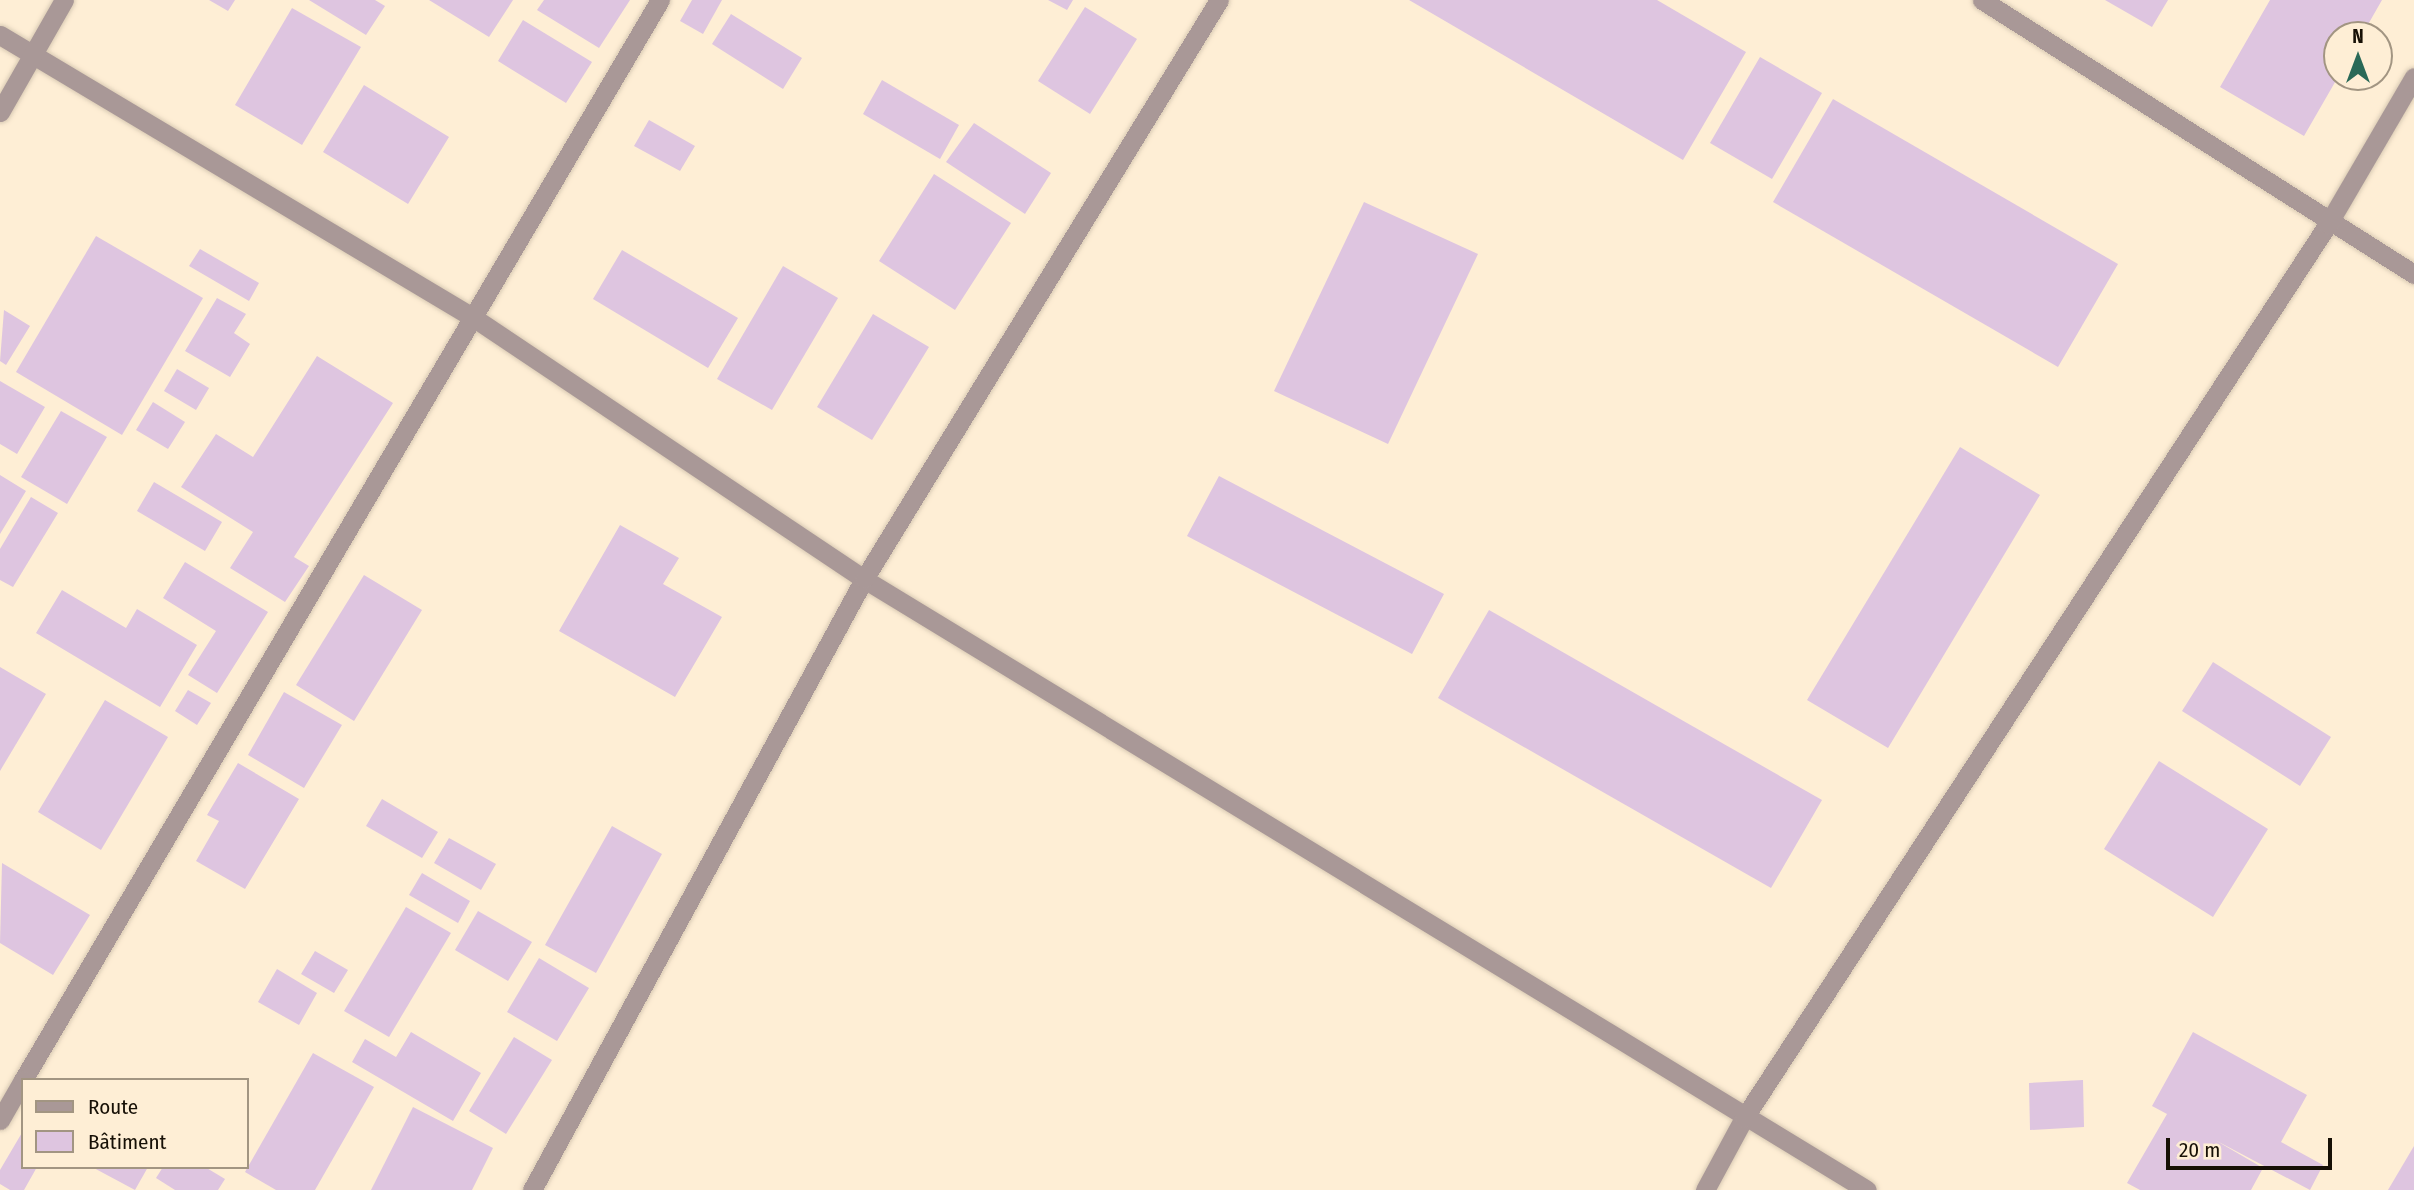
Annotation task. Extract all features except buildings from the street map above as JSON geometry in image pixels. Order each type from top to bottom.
[{"type":"street","points":[[0,112],[64,0]]},
{"type":"street","points":[[24,1078],[184,801],[474,318],[660,0]]},
{"type":"street","points":[[532,1190],[864,579],[1219,0]]},
{"type":"street","points":[[1982,0],[2006,7],[2328,224],[2414,274]]},
{"type":"street","points":[[0,35],[474,318],[864,579],[1744,1118],[1867,1190]]},
{"type":"street","points":[[1705,1190],[1744,1118],[2328,224],[2414,77]]},
{"type":"street","points":[[0,1120],[21,1083]]}]
